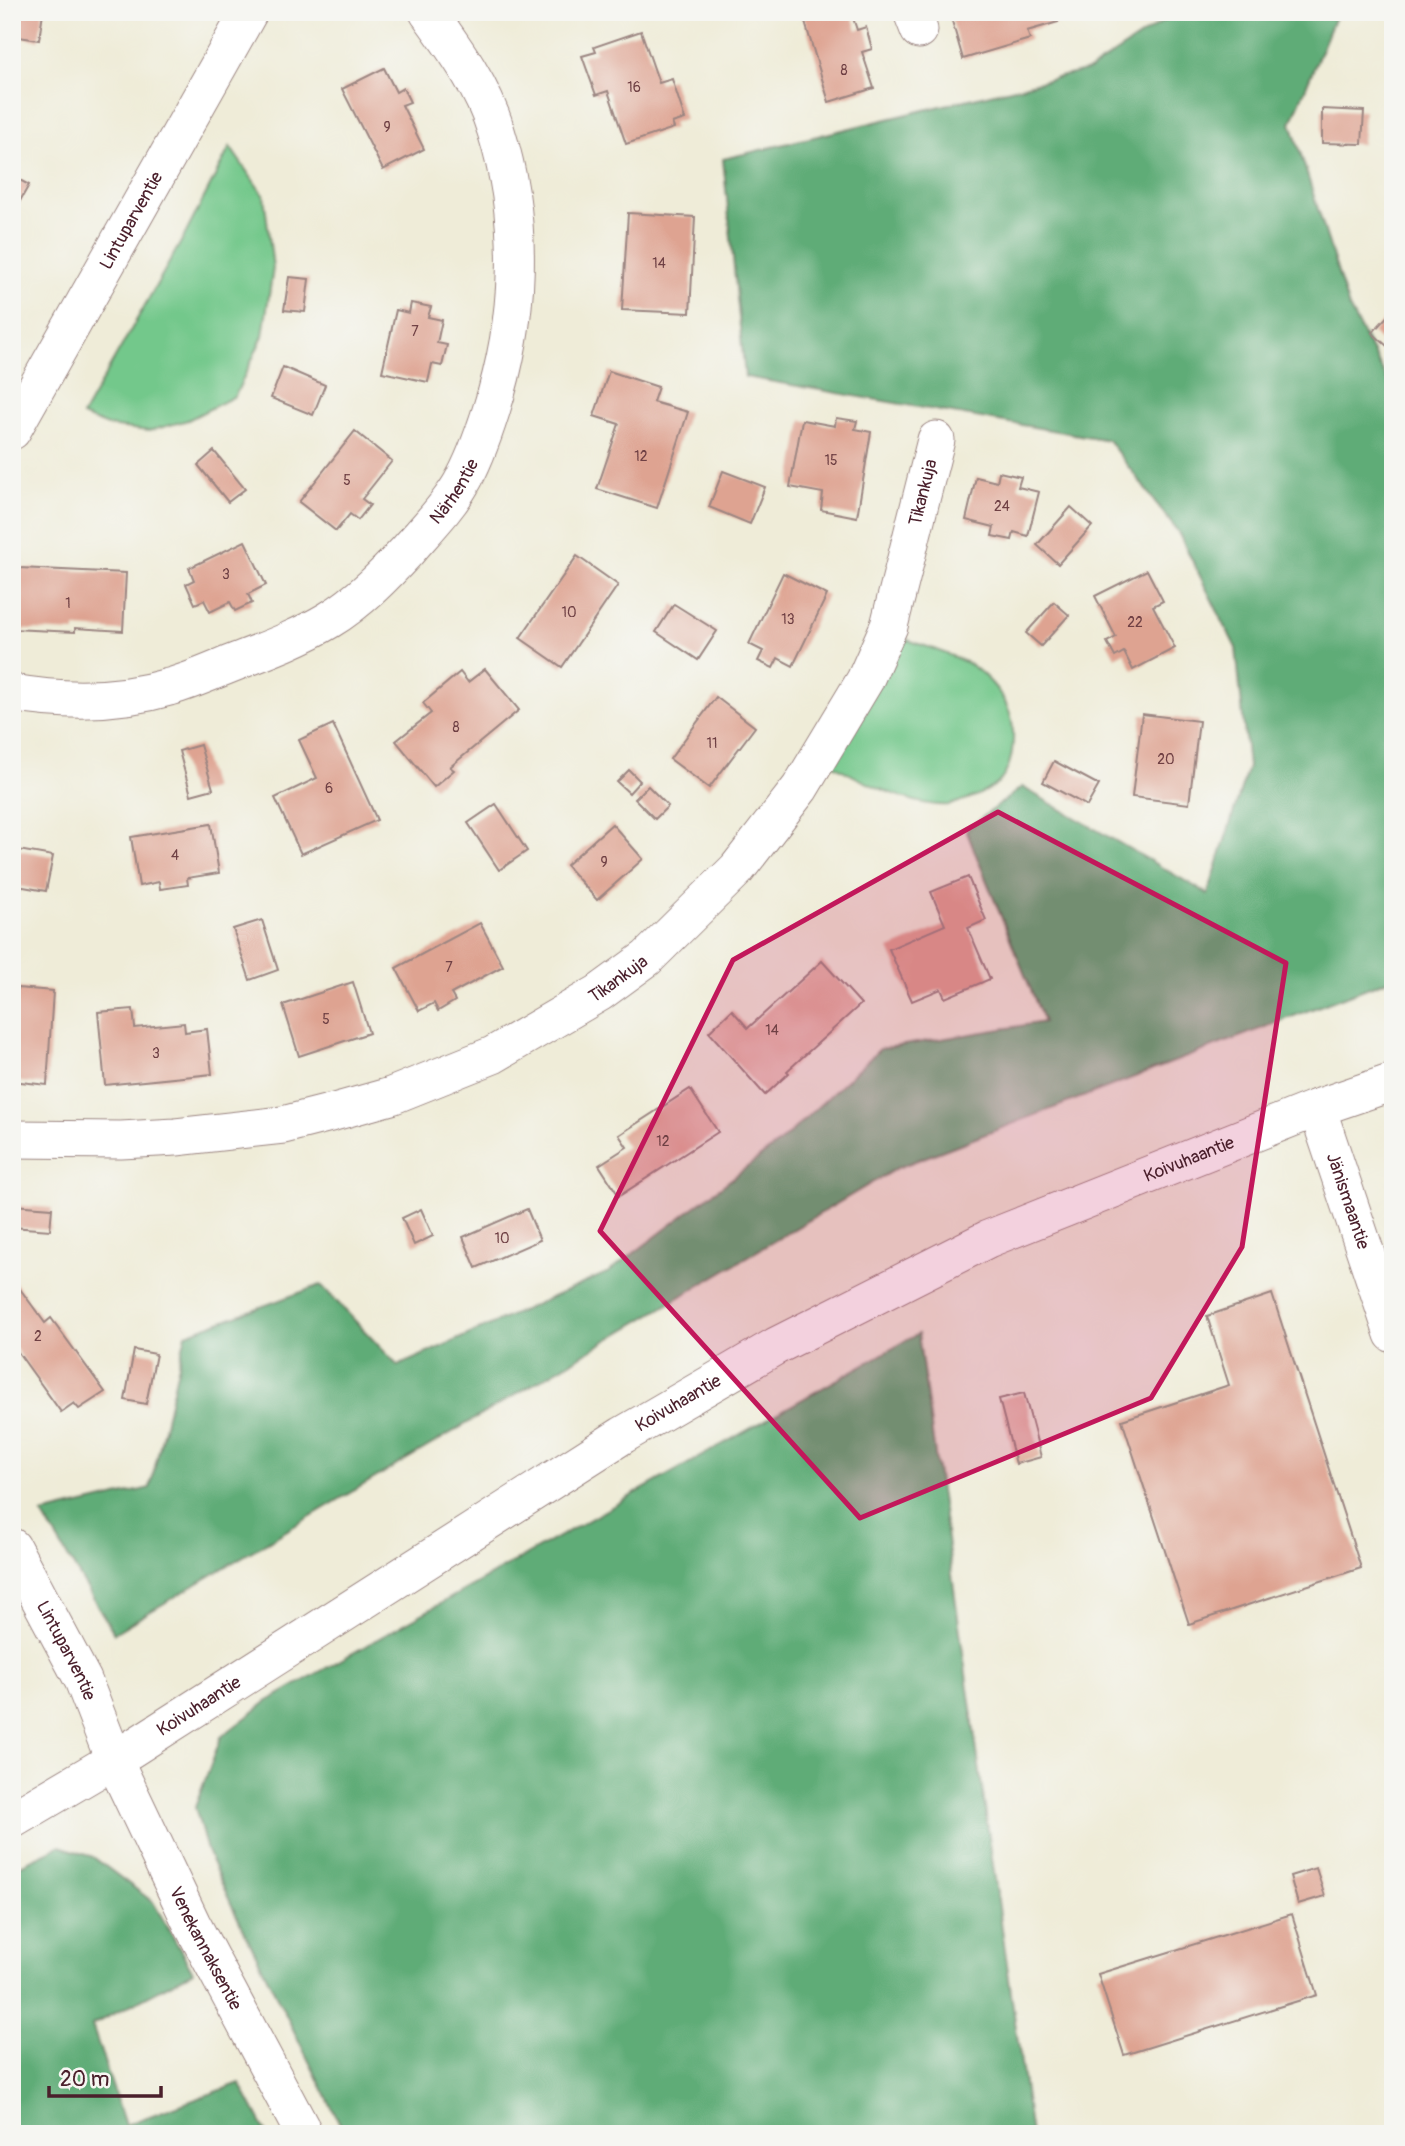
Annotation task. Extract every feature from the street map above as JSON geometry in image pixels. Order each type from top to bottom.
[{"type":"street","name":"Lintuparventie","points":[[12,430],[249,12]]},
{"type":"street","name":"Närhentie","points":[[12,693],[45,699],[126,696],[169,687],[280,644],[331,619],[384,577],[461,485],[483,436],[502,378],[512,329],[517,270],[509,190],[496,130],[468,68],[428,12]]},
{"type":"street","name":"Tikankuja","points":[[12,1139],[121,1140],[176,1137],[283,1125],[380,1099],[493,1055],[599,993],[647,958],[737,869],[800,788],[865,680],[889,626],[936,440]]},
{"type":"street","name":"Koivuhaantie","points":[[12,1820],[114,1760],[623,1435],[776,1346],[988,1239],[1317,1108],[1393,1082]]},
{"type":"street","name":"Jänismaantie","points":[[1317,1108],[1393,1334]]},
{"type":"street","name":"Lintuparventie","points":[[12,1546],[83,1680],[114,1760]]},
{"type":"street","name":"Venekannaksentie","points":[[114,1760],[192,1923],[304,2134]]},
{"type":"highlighted area","points":[[998,812],[1286,963],[1242,1247],[1151,1398],[860,1518],[600,1231],[733,960]]},
{"type":"green space","points":[[1170,12],[1337,12],[1291,123],[1349,308],[1393,390],[1393,978],[897,1168],[114,1633],[42,1514],[150,1488],[186,1334],[321,1285],[398,1366],[609,1272],[780,1142],[880,1049],[1044,1022],[966,830],[1022,787],[1208,894],[1248,767],[1236,648],[1178,532],[1108,440],[745,377],[723,159],[1089,70],[1168,18]]},
{"type":"green space","points":[[230,147],[264,196],[273,268],[263,336],[235,396],[188,420],[149,431],[108,426],[82,416],[186,233]]},
{"type":"green space","points":[[897,636],[965,662],[987,679],[1004,700],[1012,724],[1013,746],[1004,776],[991,788],[951,805],[935,805],[887,791],[829,762]]},
{"type":"green space","points":[[918,1334],[1031,2134],[345,2134],[207,1851],[195,1807],[221,1737],[266,1702]]},
{"type":"green space","points":[[60,1846],[93,1857],[153,1902],[193,1972],[92,2025],[125,2125],[240,2083],[267,2134],[12,2134],[12,1869]]},
{"type":"building","points":[[12,12],[43,12],[39,40],[12,36]]},
{"type":"building","points":[[802,12],[851,12],[857,30],[866,27],[872,49],[862,52],[874,88],[829,102]]},
{"type":"building","points":[[1055,12],[1058,22],[1027,31],[1030,39],[963,59],[950,14]]},
{"type":"building","points":[[641,31],[659,83],[672,79],[685,119],[672,123],[674,128],[626,144],[608,91],[596,95],[582,56],[596,52],[594,47]]},
{"type":"building","points":[[384,68],[396,92],[403,88],[410,102],[402,105],[424,149],[383,170],[342,89]]},
{"type":"building","points":[[1322,109],[1364,111],[1362,144],[1322,143]]},
{"type":"building","points":[[12,176],[29,185],[12,215]]},
{"type":"building","points":[[628,213],[695,217],[690,313],[622,310]]},
{"type":"building","points":[[289,277],[309,279],[305,312],[284,310]]},
{"type":"building","points":[[411,303],[431,307],[428,317],[442,320],[437,343],[447,345],[442,366],[432,364],[428,382],[382,372],[396,310],[409,313]]},
{"type":"building","points":[[1393,310],[1393,351],[1372,333]]},
{"type":"building","points":[[283,367],[325,385],[313,415],[271,398]]},
{"type":"building","points":[[609,371],[658,387],[653,402],[688,412],[657,508],[597,489],[619,424],[594,416]]},
{"type":"building","points":[[836,418],[857,421],[855,429],[871,432],[857,517],[821,510],[823,493],[790,487],[802,420],[835,426]]},
{"type":"building","points":[[355,431],[392,461],[362,499],[370,505],[358,520],[350,514],[336,531],[299,502]]},
{"type":"building","points":[[214,451],[245,489],[228,502],[198,465]]},
{"type":"building","points":[[723,471],[765,487],[750,524],[709,507]]},
{"type":"building","points":[[999,472],[1021,477],[1018,487],[1039,492],[1028,536],[1014,532],[1012,540],[992,536],[994,527],[966,520],[976,477],[997,482]]},
{"type":"building","points":[[1071,507],[1092,526],[1058,564],[1037,545]]},
{"type":"building","points":[[245,541],[266,585],[248,594],[252,603],[235,611],[230,602],[210,612],[204,600],[195,604],[186,584],[194,580],[189,568]]},
{"type":"building","points":[[577,556],[618,585],[562,667],[520,638]]},
{"type":"building","points":[[19,568],[126,573],[123,631],[75,628],[75,632],[12,629],[12,577],[18,578]]},
{"type":"building","points":[[1147,570],[1163,601],[1153,606],[1175,648],[1133,670],[1124,652],[1115,657],[1107,642],[1116,637],[1095,596]]},
{"type":"building","points":[[783,573],[827,595],[793,666],[778,658],[773,668],[758,661],[763,651],[749,644]]},
{"type":"building","points":[[1054,602],[1069,615],[1041,646],[1026,633]]},
{"type":"building","points":[[674,604],[717,631],[698,660],[656,632]]},
{"type":"building","points":[[485,669],[519,710],[450,767],[454,770],[434,787],[396,741],[431,713],[423,703],[460,672],[468,682]]},
{"type":"building","points":[[716,697],[755,727],[709,788],[670,759]]},
{"type":"building","points":[[1142,714],[1199,721],[1189,804],[1132,797]]},
{"type":"building","points":[[333,724],[377,820],[301,854],[275,798],[317,778],[299,740]]},
{"type":"building","points":[[200,745],[213,789],[191,795],[179,751]]},
{"type":"building","points":[[1054,761],[1099,785],[1087,806],[1043,782]]},
{"type":"building","points":[[629,770],[640,781],[629,793],[617,782]]},
{"type":"building","points":[[648,786],[668,806],[655,819],[635,799]]},
{"type":"building","points":[[496,804],[527,851],[499,870],[468,823]]},
{"type":"building","points":[[211,824],[219,873],[187,878],[188,885],[160,889],[159,882],[139,886],[131,837]]},
{"type":"building","points":[[612,824],[643,859],[597,900],[566,865]]},
{"type":"building","points":[[12,843],[18,844],[18,850],[53,856],[46,891],[12,885]]},
{"type":"building","points":[[968,877],[986,920],[968,928],[990,979],[945,998],[941,989],[912,1001],[889,949],[945,925],[931,892]]},
{"type":"building","points":[[262,920],[278,970],[250,980],[233,929]]},
{"type":"building","points":[[480,923],[503,966],[451,994],[455,1001],[438,1011],[434,1003],[419,1011],[396,968]]},
{"type":"building","points":[[822,961],[861,1004],[787,1071],[789,1073],[765,1095],[709,1032],[732,1010],[748,1028]]},
{"type":"building","points":[[353,982],[369,1033],[299,1056],[283,1005]]},
{"type":"building","points":[[17,988],[53,991],[47,1085],[12,1081],[12,1027]]},
{"type":"building","points":[[133,1009],[135,1028],[184,1023],[185,1032],[207,1029],[212,1074],[105,1085],[98,1012]]},
{"type":"building","points":[[690,1089],[718,1132],[619,1196],[599,1165],[627,1147],[619,1135]]},
{"type":"building","points":[[12,1205],[52,1208],[50,1230],[12,1227]]},
{"type":"building","points":[[421,1209],[433,1236],[414,1245],[402,1218]]},
{"type":"building","points":[[527,1209],[540,1240],[476,1268],[463,1237]]},
{"type":"building","points":[[12,1278],[45,1323],[51,1318],[105,1392],[79,1409],[74,1403],[61,1412],[15,1348],[12,1350]]},
{"type":"building","points":[[1272,1294],[1361,1568],[1189,1624],[1122,1420],[1229,1385],[1207,1316]]},
{"type":"building","points":[[134,1350],[156,1354],[146,1404],[125,1400]]},
{"type":"building","points":[[1024,1393],[1041,1457],[1016,1464],[999,1399]]},
{"type":"building","points":[[1316,1868],[1325,1896],[1298,1904],[1290,1876]]},
{"type":"building","points":[[1292,1914],[1317,1995],[1124,2055],[1098,1974]]}]
